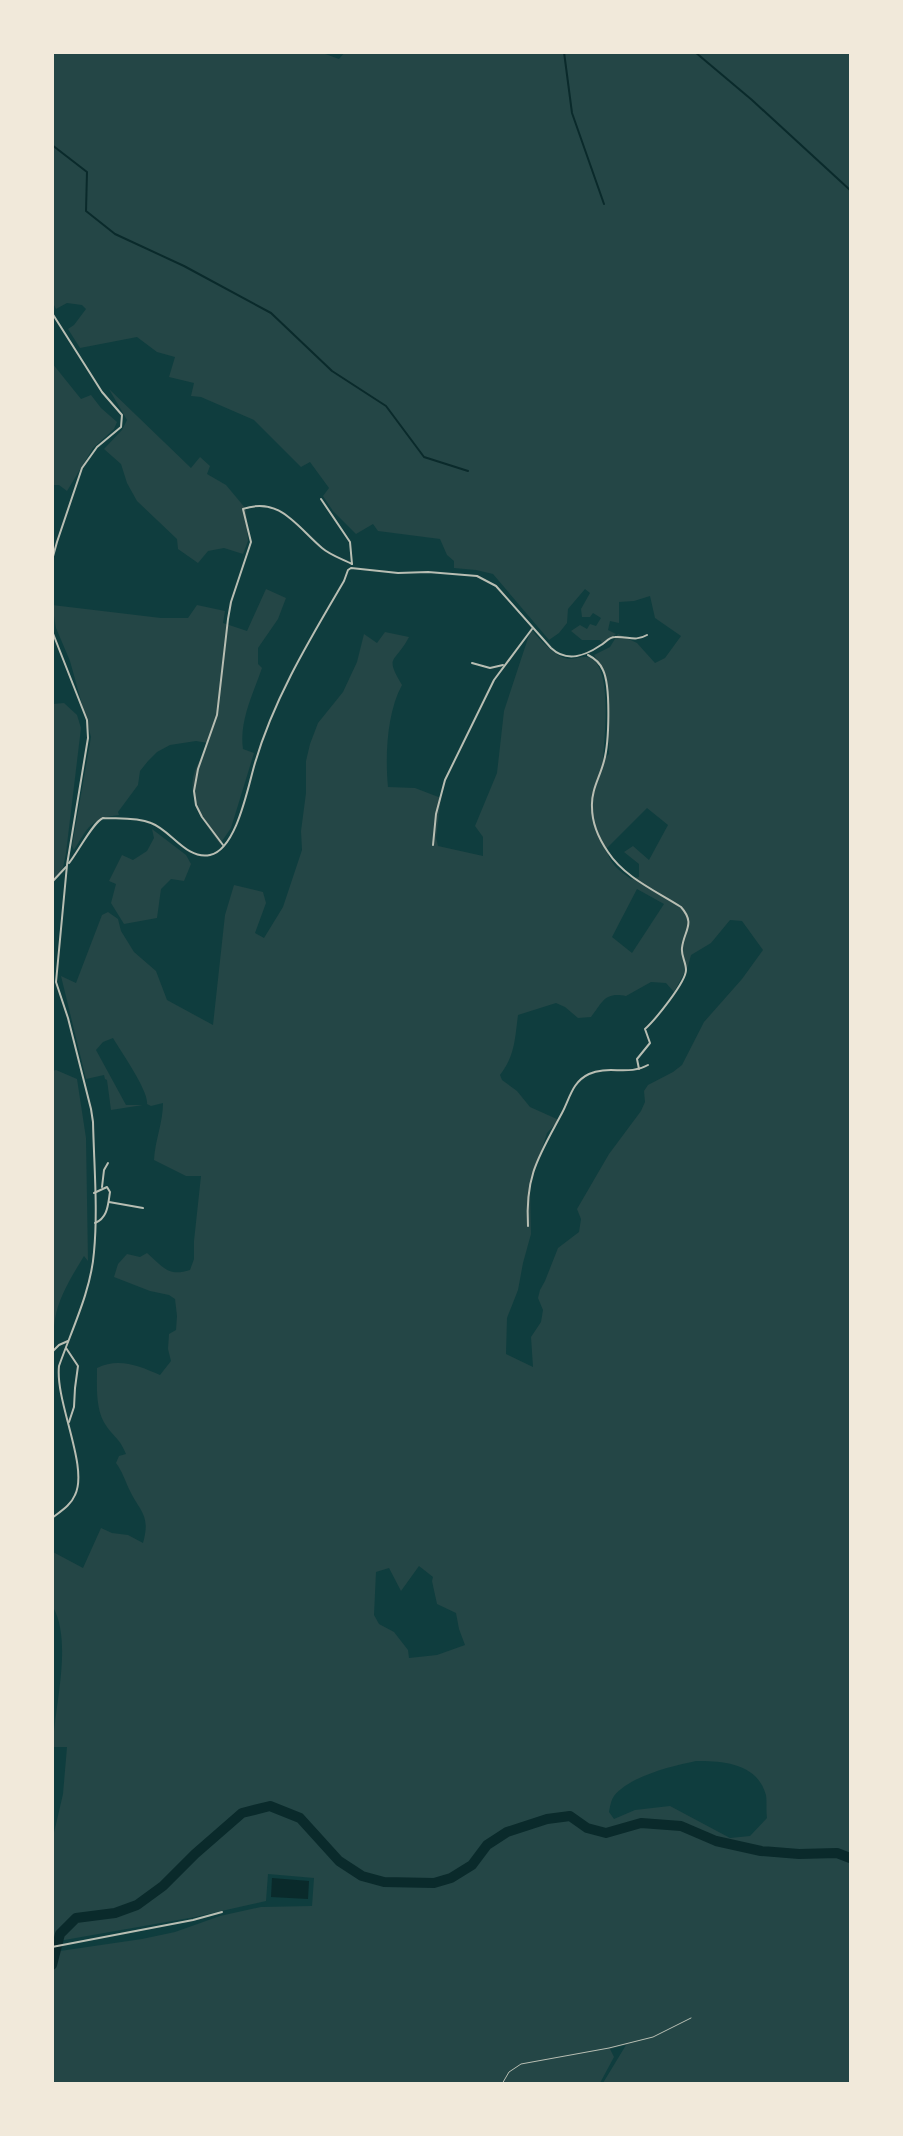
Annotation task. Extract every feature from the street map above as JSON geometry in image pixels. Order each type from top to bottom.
[{"type":"street","points":[[52,561],[82,468],[89,456],[121,427],[122,421],[122,415],[96,383],[53,316]]},
{"type":"street","points":[[321,499],[349,539],[352,566]]},
{"type":"street","points":[[224,846],[202,817],[196,805],[194,791],[198,769],[217,715],[228,619],[251,542],[243,509],[256,504],[272,507],[288,516],[326,551],[352,566],[398,573],[428,572],[477,576],[496,586],[533,629],[557,653],[566,656],[587,655],[610,638],[640,639],[647,635]]},
{"type":"street","points":[[52,882],[79,850],[96,822],[103,818],[152,823],[166,831],[187,850],[201,855],[213,854],[224,846],[236,827],[275,708],[352,566]]},
{"type":"street","points":[[433,845],[436,814],[445,780],[494,680],[533,629]]},
{"type":"street","points":[[52,631],[87,720],[88,738],[67,866],[56,982],[91,1109],[94,1193],[94,1252],[90,1273],[58,1374],[79,1473],[78,1486],[66,1507],[52,1518]]},
{"type":"street","points":[[587,655],[598,662],[603,670],[607,701],[606,750],[593,793],[593,821],[608,854],[630,875],[681,907],[689,922],[682,951],[687,971],[682,984],[645,1029],[650,1043],[637,1059],[639,1069]]},
{"type":"street","points":[[472,663],[490,668],[504,665]]},
{"type":"street","points":[[528,1226],[528,1191],[534,1167],[573,1087],[586,1075],[597,1071],[639,1069],[648,1065]]},
{"type":"street","points":[[102,1188],[104,1170],[108,1163]]},
{"type":"street","points":[[94,1193],[107,1187],[110,1190],[105,1215],[101,1221],[94,1223]]},
{"type":"street","points":[[108,1202],[143,1208]]},
{"type":"street","points":[[52,1352],[69,1341]]},
{"type":"street","points":[[66,1348],[78,1366],[75,1408],[68,1424]]},
{"type":"street","points":[[52,1645],[52,1675]]},
{"type":"street","points":[[52,1947],[222,1912]]},
{"type":"lane","points":[[502,2084],[509,2072],[521,2064],[653,2037],[691,2018]]},
{"type":"shaded area","points":[[320,52],[339,59],[345,52],[850,53],[850,2083],[603,2083],[626,2045],[610,2049],[614,2057],[600,2083],[53,2083],[53,1952],[175,1932],[220,1916],[261,1907],[312,1906],[314,1878],[268,1874],[266,1901],[195,1917],[53,1942],[53,1837],[63,1794],[67,1747],[53,1747],[61,1676],[62,1638],[53,1607],[53,1552],[83,1568],[101,1528],[128,1535],[143,1543],[146,1526],[143,1514],[116,1463],[119,1456],[126,1454],[100,1414],[97,1368],[121,1363],[160,1375],[171,1361],[168,1349],[169,1334],[176,1330],[175,1299],[114,1277],[118,1264],[127,1254],[140,1257],[147,1253],[171,1271],[190,1270],[194,1259],[201,1176],[186,1176],[154,1160],[163,1103],[151,1106],[147,1104],[139,1081],[113,1038],[103,1042],[96,1050],[126,1105],[143,1105],[111,1110],[104,1075],[86,1079],[61,976],[76,983],[102,915],[108,912],[118,919],[121,931],[134,952],[156,971],[167,1000],[213,1025],[225,915],[234,885],[263,892],[266,903],[255,933],[264,938],[283,907],[302,850],[306,761],[310,744],[318,723],[343,692],[357,662],[364,634],[377,643],[385,632],[409,637],[393,664],[402,685],[393,708],[388,734],[388,787],[415,788],[441,798],[436,838],[438,846],[483,856],[483,837],[475,826],[497,773],[504,711],[531,629],[564,658],[588,657],[598,665],[606,706],[603,760],[609,754],[606,674],[594,655],[610,647],[618,634],[637,643],[655,663],[665,658],[681,636],[655,618],[650,596],[619,602],[619,623],[610,621],[608,630],[616,634],[603,644],[600,640],[582,640],[571,631],[580,625],[587,629],[590,624],[596,626],[601,618],[593,613],[590,617],[582,617],[581,609],[590,593],[585,589],[568,609],[567,623],[549,640],[493,574],[454,568],[454,561],[447,555],[440,539],[378,531],[373,524],[356,534],[333,511],[323,496],[329,488],[310,462],[301,467],[254,420],[201,397],[191,396],[194,383],[169,377],[175,357],[157,352],[137,337],[80,348],[68,329],[86,309],[82,305],[67,303],[56,309],[53,303],[53,53]],"holes":[[[647,808],[668,825],[649,860],[633,846],[624,852],[639,864],[639,877],[631,879],[619,870],[612,862],[607,848]],[[637,889],[664,904],[632,953],[612,937]],[[730,920],[742,921],[763,950],[742,979],[704,1022],[682,1065],[648,1085],[644,1091],[645,1102],[641,1111],[609,1154],[577,1209],[581,1219],[579,1232],[558,1248],[540,1290],[538,1298],[543,1310],[541,1322],[531,1337],[533,1367],[506,1354],[507,1318],[518,1290],[531,1234],[530,1186],[547,1133],[559,1120],[530,1107],[500,1075],[511,1054],[518,1015],[556,1003],[578,1018],[591,1017],[608,997],[626,996],[651,982],[666,983],[674,992],[691,955],[711,943]],[[419,1566],[433,1577],[437,1604],[456,1613],[465,1645],[437,1655],[409,1658],[408,1650],[394,1632],[379,1624],[374,1615],[376,1572],[389,1568],[401,1591]],[[706,1761],[728,1763],[747,1770],[762,1784],[766,1795],[767,1818],[750,1836],[730,1838],[670,1806],[635,1810],[614,1819],[609,1812],[610,1806],[612,1799],[621,1789],[641,1777],[675,1766]]]},
{"type":"shaded area","points":[[52,363],[81,399],[91,395],[117,422],[114,429],[93,448],[67,491],[59,485],[53,485]]},
{"type":"shaded area","points":[[109,389],[191,468],[200,457],[210,466],[207,474],[226,485],[246,509],[248,541],[243,554],[224,548],[208,551],[198,563],[178,549],[177,539],[137,501],[121,464],[104,449],[122,430],[127,420]]},
{"type":"shaded area","points":[[266,589],[286,598],[278,619],[258,648],[258,664],[262,668],[248,708],[242,739],[243,749],[254,753],[231,828],[220,844],[203,820],[195,802],[192,784],[194,774],[208,743],[196,741],[170,745],[157,752],[140,771],[138,785],[118,812],[119,815],[109,816],[91,825],[74,850],[72,846],[91,737],[70,661],[56,628],[52,605],[161,618],[188,618],[197,605],[225,611],[223,623],[247,631]]},
{"type":"shaded area","points":[[64,703],[77,715],[81,728],[66,853],[63,868],[53,881],[53,704]]},
{"type":"shaded area","points":[[152,829],[186,855],[191,864],[184,881],[171,879],[161,889],[157,918],[124,924],[111,903],[116,884],[109,881],[122,855],[133,860],[147,851],[154,838]]},
{"type":"shaded area","points":[[56,1070],[77,1079],[86,1138],[88,1261],[84,1256],[66,1286],[54,1323],[53,1353],[52,1071]]},
{"type":"shaded area","points":[[272,1878],[309,1881],[308,1899],[271,1897]]},
{"type":"waterway","points":[[564,52],[572,113],[604,204]]},
{"type":"waterway","points":[[695,52],[850,190]]},
{"type":"waterway","points":[[52,145],[87,172],[86,211],[115,234],[184,266],[271,313],[332,371],[386,406],[424,457],[468,471]]},
{"type":"waterway","points":[[52,1965],[60,1934],[76,1918],[115,1913],[137,1905],[163,1886],[242,1813],[270,1806],[300,1818],[339,1861],[362,1876],[384,1882],[434,1883],[451,1878],[472,1865],[487,1845],[507,1832],[547,1819],[570,1816],[587,1828],[606,1833],[641,1823],[681,1826],[716,1841],[761,1851],[837,1853],[850,1858]]}]
